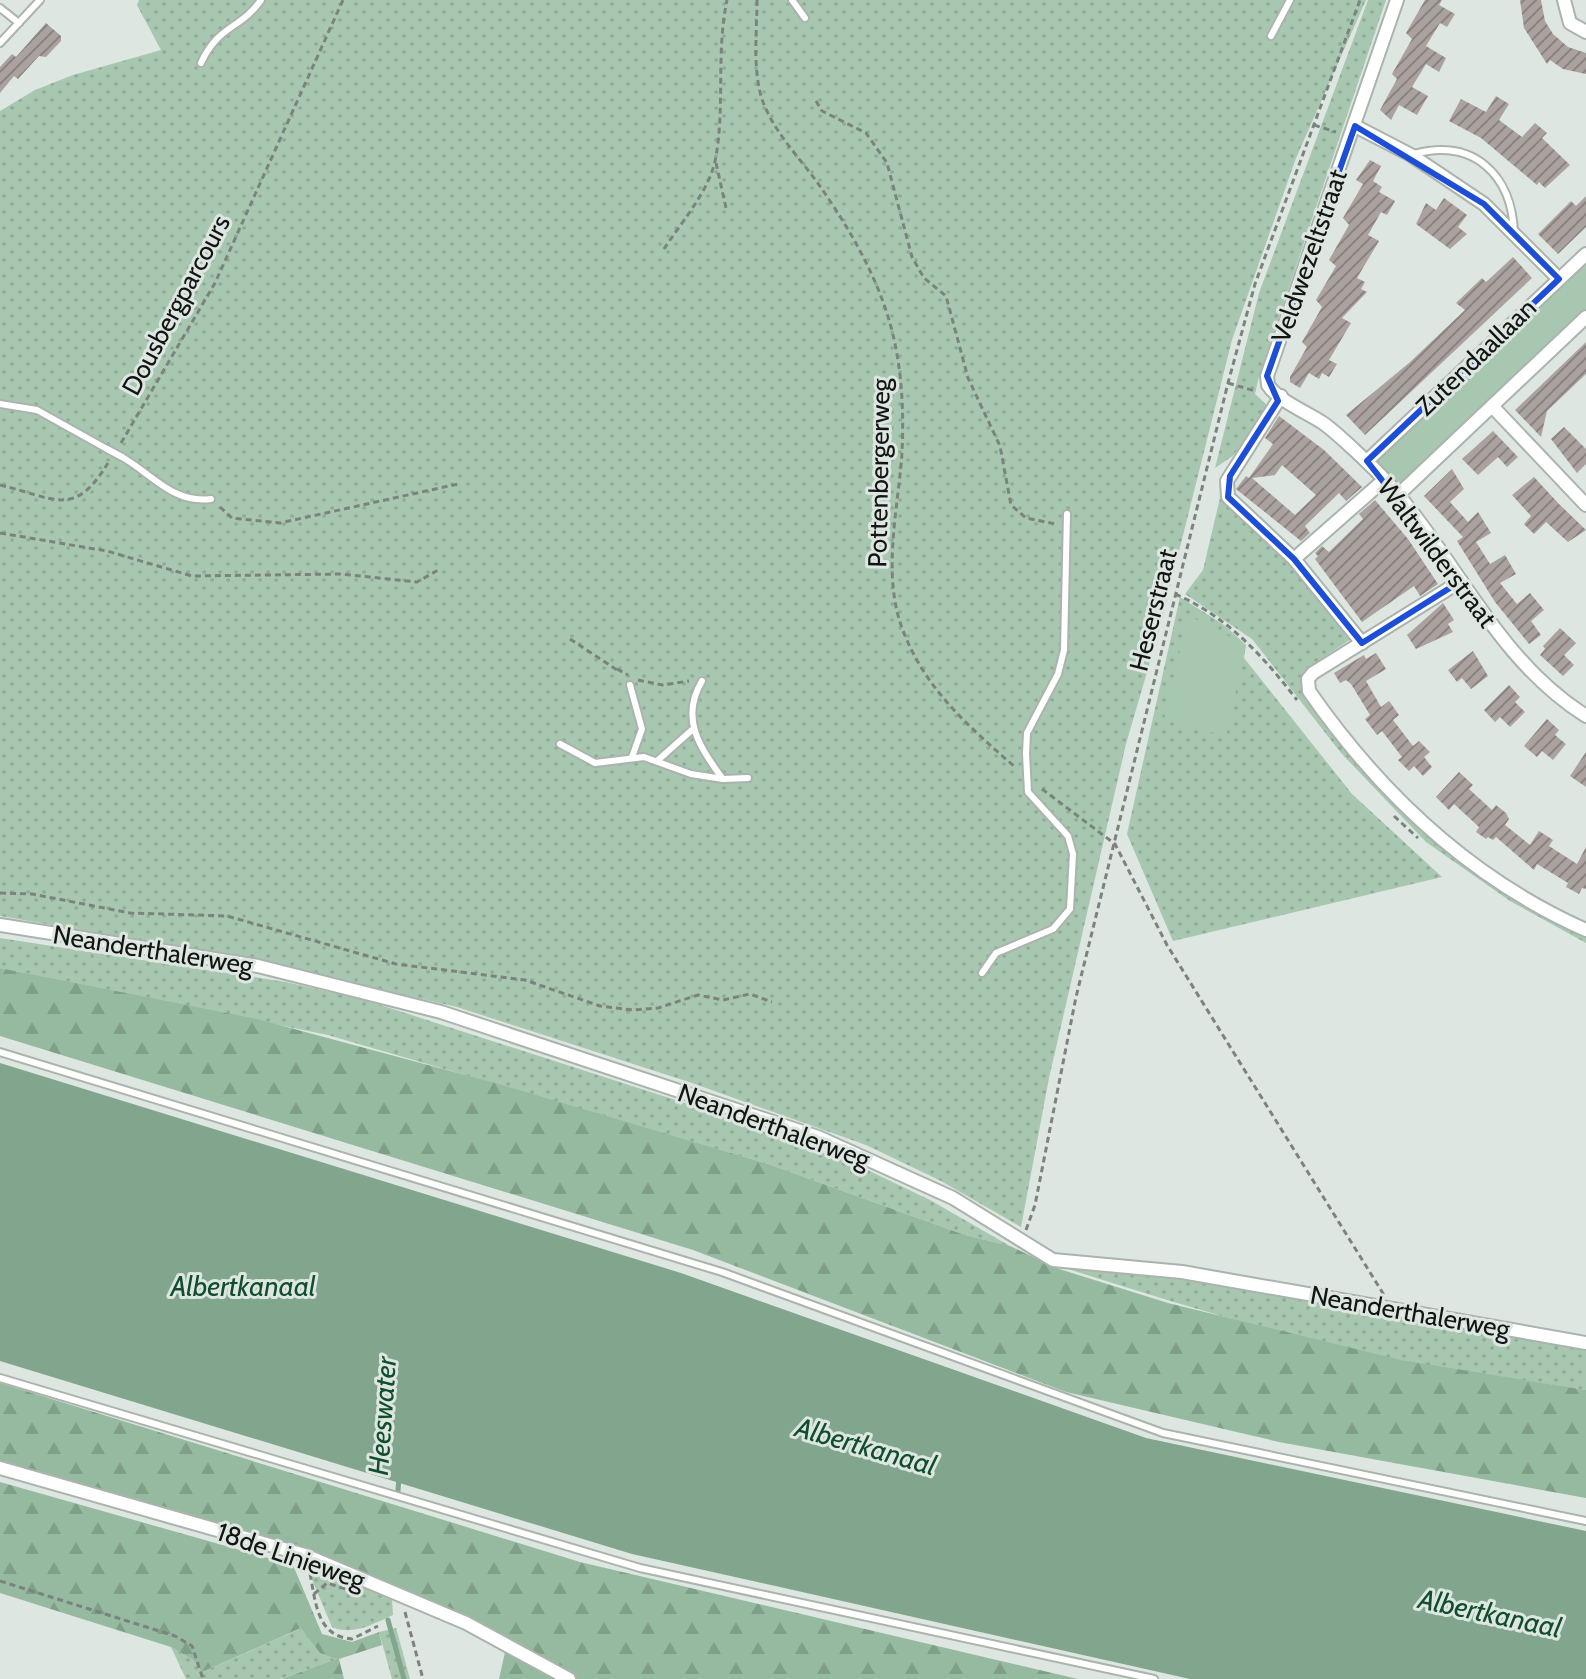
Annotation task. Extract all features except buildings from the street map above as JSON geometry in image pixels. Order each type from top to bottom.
[{"type":"street","name":"Veldwezeltstraat","points":[[1281,396],[1271,391],[1267,376],[1397,0]]},
{"type":"street","points":[[1564,0],[1570,23],[1586,32]]},
{"type":"street","points":[[1355,126],[1411,155],[1484,204],[1559,279]]},
{"type":"street","name":"Zutendaallaan","points":[[1367,461],[1586,254]]},
{"type":"street","name":"Zutendaallaan","points":[[1398,495],[1586,317]]},
{"type":"street","points":[[1281,396],[1227,481],[1228,497],[1294,559],[1362,643]]},
{"type":"street","name":"Waltwilderstraat","points":[[1281,396],[1326,425],[1367,461],[1398,495],[1521,663],[1586,716]]},
{"type":"street","points":[[1492,406],[1586,505]]},
{"type":"street","points":[[1294,559],[1384,480]]},
{"type":"street","points":[[1461,581],[1308,679],[1309,691],[1333,726],[1402,805],[1445,842],[1522,896],[1586,930]]},
{"type":"street","name":"Neanderthalerweg","points":[[0,925],[258,966],[441,1012],[818,1137],[953,1198],[1053,1260],[1182,1272],[1586,1343]]},
{"type":"street","name":"18de Linieweg","points":[[0,1468],[305,1555],[466,1623],[569,1679]]},
{"type":"lane","points":[[0,43],[40,0]]},
{"type":"lane","points":[[201,63],[214,38],[245,17],[261,0]]},
{"type":"lane","points":[[792,0],[805,18]]},
{"type":"lane","points":[[1271,36],[1290,0]]},
{"type":"lane","points":[[0,8],[19,23]]},
{"type":"lane","points":[[1411,155],[1435,149],[1479,161],[1502,182],[1513,212],[1514,233]]},
{"type":"lane","points":[[0,404],[37,410],[144,470],[160,487],[197,501],[211,499]]},
{"type":"lane","points":[[982,973],[996,953],[1053,929],[1070,909],[1073,854],[1068,836],[1028,792],[1027,733],[1058,674],[1064,650],[1067,514]]},
{"type":"lane","points":[[702,681],[691,704],[693,729],[723,779]]},
{"type":"lane","points":[[630,685],[642,729],[632,757]]},
{"type":"lane","points":[[657,761],[693,729]]},
{"type":"lane","points":[[560,744],[595,763],[632,757],[657,761],[691,774],[723,779],[748,778]]},
{"type":"lane","points":[[0,1052],[722,1272],[1163,1433],[1586,1521]]},
{"type":"lane","points":[[0,1378],[640,1568],[1154,1679]]},
{"type":"path","name":"Dousbergparcours","points":[[0,485],[71,502],[84,496],[98,481],[215,283],[343,0]]},
{"type":"path","points":[[726,208],[716,159],[719,64],[727,0]]},
{"type":"path","name":"Pottenbergerweg","points":[[757,0],[757,74],[763,100],[774,124],[844,222],[876,281],[891,327],[900,371],[903,413],[893,553],[894,588],[901,624],[912,653],[959,719],[1029,780],[1115,844]]},
{"type":"path","name":"Heserstraat","points":[[1021,1241],[1035,1205],[1073,1012],[1255,284],[1360,0]]},
{"type":"path","points":[[816,101],[822,111],[866,133],[887,163],[912,257],[924,278],[946,296],[968,378],[1000,446],[1011,505],[1026,518],[1067,526]]},
{"type":"path","points":[[1314,125],[1329,129]]},
{"type":"path","points":[[664,249],[702,189],[716,159]]},
{"type":"path","points":[[1228,383],[1242,385]]},
{"type":"path","points":[[211,499],[232,518],[280,523],[458,484]]},
{"type":"path","points":[[0,533],[107,551],[192,576],[341,574],[417,582],[440,569]]},
{"type":"path","points":[[570,639],[637,680],[663,685],[702,681]]},
{"type":"path","points":[[617,669],[630,685]]},
{"type":"path","points":[[1115,844],[1167,945],[1337,1215],[1384,1293],[1385,1306]]},
{"type":"path","points":[[0,893],[32,894],[130,913],[227,916],[396,964],[525,980],[600,1006],[633,1010],[658,1008],[698,995],[723,1000],[750,994],[772,1002]]},
{"type":"path","points":[[305,1555],[322,1624],[328,1631],[352,1639],[378,1626]]},
{"type":"path","points":[[0,1581],[175,1636],[192,1646],[203,1679]]},
{"type":"path","points":[[314,1594],[327,1583],[354,1592]]},
{"type":"path","points":[[400,1609],[407,1614],[423,1679]]},
{"type":"highlighted area","points":[[1355,126],[1484,204],[1559,279],[1367,461],[1461,581],[1362,643],[1294,559],[1228,497],[1230,476],[1278,401],[1267,376]]},
{"type":"shaded area","points":[[139,0],[1366,0],[1296,158],[1232,340],[1159,631],[1126,744],[1049,1078],[1021,1227],[941,1181],[866,1145],[692,1083],[457,1007],[244,958],[0,916],[0,111],[35,90],[73,75],[161,50],[137,5]]},
{"type":"shaded area","points":[[1368,0],[1386,0],[1259,376],[1255,394],[1267,405],[1234,455],[1215,468],[1259,293]]},
{"type":"shaded area","points":[[1586,261],[1586,309],[1402,482],[1391,482],[1378,468],[1378,457]]},
{"type":"shaded area","points":[[1220,498],[1270,541],[1354,637],[1306,669],[1302,684],[1344,749],[1430,837],[1474,870],[1586,934],[1586,943],[1510,901],[1426,842],[1341,753],[1252,639],[1185,594],[1203,570]]},
{"type":"shaded area","points":[[1180,597],[1224,625],[1246,645],[1244,658],[1352,794],[1442,877],[1173,941],[1127,834]]},
{"type":"shaded area","points":[[1188,615],[1246,645],[1226,736],[1164,720]]},
{"type":"shaded area","points":[[0,938],[286,982],[368,1001],[685,1103],[857,1165],[930,1200],[1010,1246],[965,1235],[768,1164],[328,1035],[0,968]]},
{"type":"shaded area","points":[[1068,1269],[1192,1280],[1586,1349],[1586,1390],[1356,1351],[1232,1319]]},
{"type":"shaded area","points":[[308,1570],[353,1583],[392,1600],[393,1615],[355,1630],[332,1627]]},
{"type":"shaded area","points":[[302,1628],[320,1652],[338,1659],[280,1679],[186,1679],[171,1647],[193,1660],[202,1672]]},
{"type":"shaded area","points":[[396,1628],[410,1679],[392,1679],[379,1632]]},
{"type":"green space","points":[[0,968],[257,1019],[495,1083],[768,1164],[965,1235],[1010,1246],[1056,1268],[1168,1303],[1401,1360],[1586,1390],[1586,1498],[1279,1442],[1066,1392],[693,1250],[0,1036]]},
{"type":"green space","points":[[0,1383],[580,1562],[1078,1679],[499,1679],[508,1639],[380,1583],[0,1475]]},
{"type":"green space","points":[[0,1482],[293,1565],[322,1634],[352,1642],[379,1632],[382,1645],[339,1659],[344,1679],[281,1679],[337,1659],[320,1653],[301,1628],[202,1672],[193,1660],[171,1647],[0,1593]]},
{"type":"water","name":"Albertkanaal","points":[[0,1063],[681,1273],[1146,1438],[1586,1531],[1586,1679],[1190,1679],[632,1554],[0,1361]]},
{"type":"waterway","name":"Heeswater","points":[[398,1491],[399,1476]]},
{"type":"waterway","name":"Heeswater","points":[[388,1620],[404,1679]]}]
